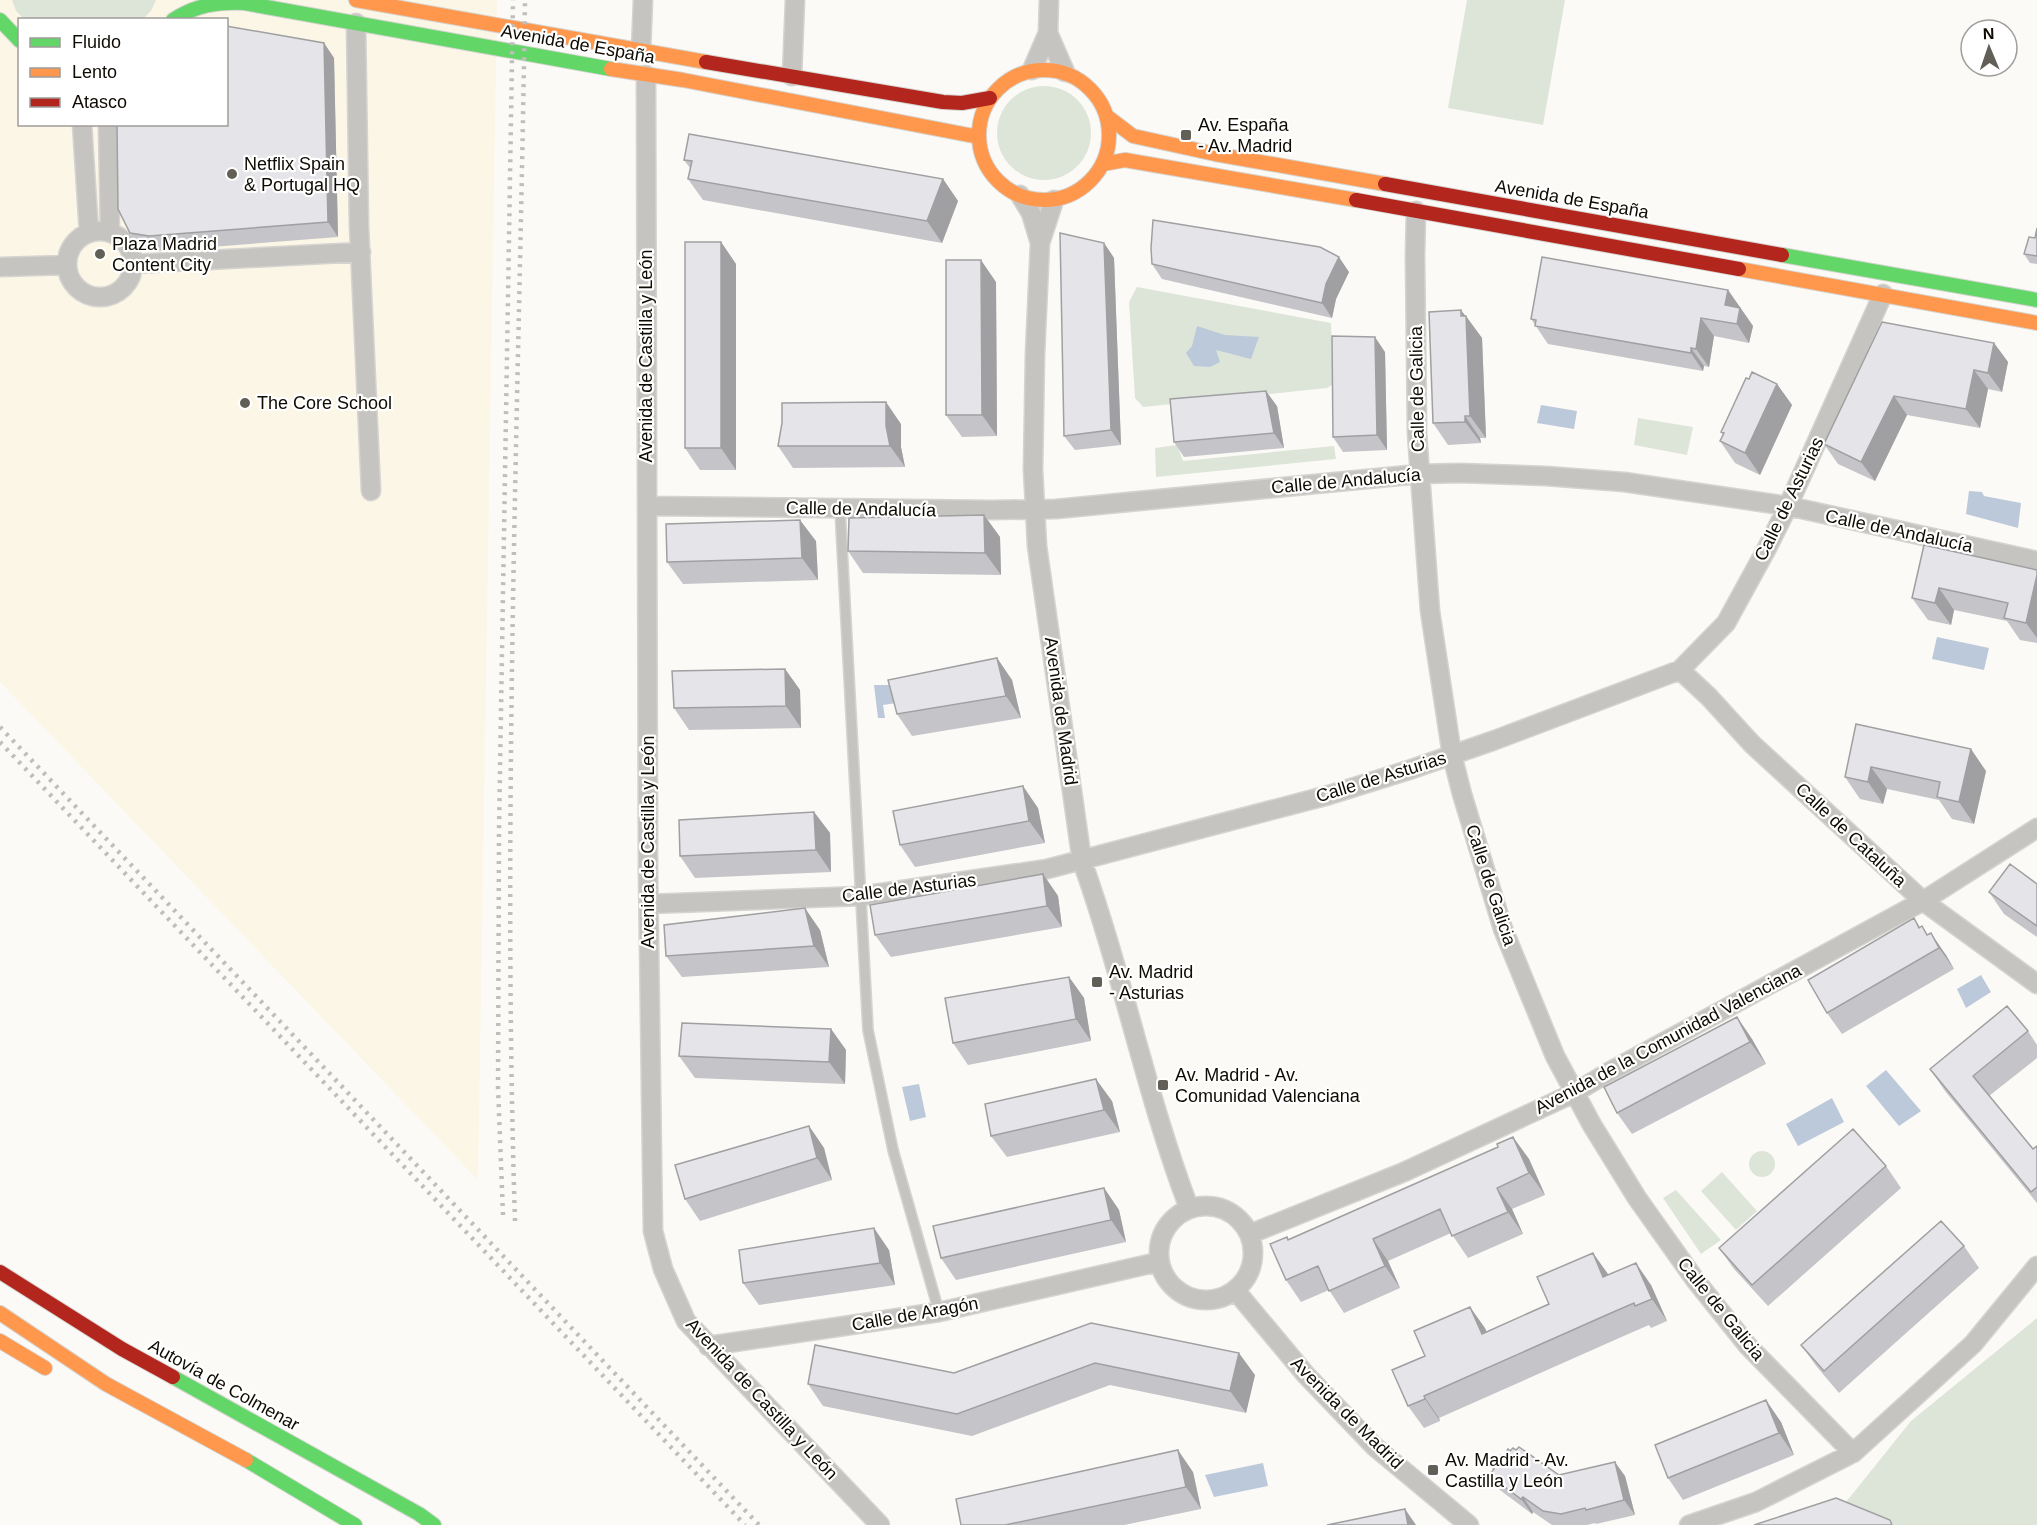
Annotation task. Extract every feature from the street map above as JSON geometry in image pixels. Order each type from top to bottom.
[{"type":"main road","points":[[173,18],[181,0]]},
{"type":"main road","name":"Avenida de España","points":[[356,0],[449,18],[943,102],[962,103],[990,98]]},
{"type":"main road","name":"Avenida de España","points":[[175,18],[190,8],[211,3],[244,3],[684,80],[979,137]]},
{"type":"main road","points":[[0,20],[18,39]]},
{"type":"main road","points":[[1051,69],[1065,72],[1084,82],[1099,97],[1108,117],[1109,149],[1103,164],[1094,178],[1081,189],[1065,197],[1040,200],[1008,190],[993,176],[983,157],[979,137],[980,119],[990,98],[1011,78],[1032,70],[1051,69]]},
{"type":"main road","name":"Avenida de España","points":[[1108,117],[1133,136],[1215,154],[2037,300]]},
{"type":"main road","points":[[1103,164],[1125,160],[2037,323]]},
{"type":"main road","points":[[24,1270],[122,1349]]},
{"type":"main road","name":"Autovía de Colmenar","points":[[0,1272],[122,1349],[409,1508],[434,1525]]},
{"type":"main road","points":[[0,1313],[106,1384],[248,1461],[355,1525]]},
{"type":"main road","points":[[0,1341],[62,1378]]},
{"type":"street","points":[[641,50],[643,0]]},
{"type":"street","points":[[792,76],[795,0]]},
{"type":"street","points":[[1032,70],[1048,33],[1049,0]]},
{"type":"street","points":[[356,23],[361,252],[371,490]]},
{"type":"street","points":[[1048,33],[1065,72]]},
{"type":"street","name":"Avenida de Castilla y León","points":[[646,75],[652,1231],[663,1269],[686,1321],[880,1525]]},
{"type":"street","points":[[82,126],[89,232]]},
{"type":"street","points":[[108,126],[110,232]]},
{"type":"street","points":[[1020,195],[1031,213],[1040,243]]},
{"type":"street","name":"Avenida de Madrid","points":[[1054,200],[1040,243],[1033,469],[1037,546],[1082,861],[1094,895],[1142,1068],[1174,1169],[1189,1208]]},
{"type":"street","name":"Calle de Galicia","points":[[1416,211],[1419,474],[1430,611],[1452,755],[1503,929],[1555,1056],[1574,1093],[1637,1198],[1695,1281],[1748,1346],[1853,1453]]},
{"type":"street","points":[[89,232],[110,232],[126,244],[133,264],[125,285],[118,291],[94,296],[80,290],[69,275],[68,255],[72,245],[89,232]]},
{"type":"street","points":[[133,264],[361,252]]},
{"type":"street","points":[[0,267],[67,265]]},
{"type":"street","name":"Calle de Asturias","points":[[649,904],[861,897],[1082,861],[1102,853],[1329,795],[1452,755],[1680,670],[1726,623],[1788,506],[1883,294]]},
{"type":"street","name":"Calle de Andalucía","points":[[648,506],[1035,510],[1419,474],[1536,476],[1624,482],[1788,506],[2037,561]]},
{"type":"street","name":"Calle de Cataluña","points":[[1680,670],[1709,697],[1752,744],[1923,901],[2037,984]]},
{"type":"street","name":"Avenida de la Comunidad Valenciana","points":[[1250,1234],[1404,1172],[1574,1093],[1923,901],[2037,828]]},
{"type":"street","points":[[1204,1205],[1219,1207],[1233,1213],[1250,1234],[1254,1250],[1252,1265],[1246,1279],[1235,1290],[1216,1299],[1200,1300],[1185,1295],[1172,1286],[1158,1263],[1159,1248],[1165,1229],[1172,1220],[1189,1208],[1204,1205]]},
{"type":"street","name":"Calle de Aragón","points":[[708,1346],[939,1312],[1158,1263]]},
{"type":"street","points":[[1689,1525],[1756,1502],[1853,1453],[1973,1344],[2037,1266]]},
{"type":"street","name":"Avenida de Madrid","points":[[1235,1290],[1306,1375],[1375,1447],[1469,1525]]},
{"type":"lane","points":[[840,508],[868,1030],[893,1150],[939,1312]]},
{"type":"shaded area","name":"The Core School","points":[[0,0],[497,0],[478,1180],[0,682]]},
{"type":"shaded area","points":[[12,0],[156,0],[151,11],[144,18],[23,18],[16,11]]},
{"type":"shaded area","points":[[1467,0],[1565,0],[1543,125],[1448,108]]},
{"type":"shaded area","points":[[1044,86],[1062,89],[1077,100],[1088,115],[1091,133],[1088,151],[1077,166],[1062,177],[1044,180],[1026,177],[1011,166],[1000,151],[997,133],[1000,115],[1011,100],[1026,89]]},
{"type":"shaded area","points":[[1137,287],[1331,323],[1333,384],[1327,388],[1143,407],[1135,398],[1129,302]]},
{"type":"shaded area","points":[[1638,418],[1693,427],[1687,455],[1634,445]]},
{"type":"shaded area","points":[[1177,445],[1183,461],[1334,446],[1336,459],[1156,477],[1155,448]]},
{"type":"shaded area","points":[[1762,1151],[1771,1155],[1775,1164],[1771,1173],[1762,1177],[1753,1173],[1749,1164],[1753,1155]]},
{"type":"shaded area","points":[[1722,1172],[1757,1211],[1736,1230],[1701,1191]]},
{"type":"shaded area","points":[[1676,1190],[1721,1240],[1701,1254],[1663,1198]]},
{"type":"shaded area","points":[[2037,1318],[2037,1525],[1771,1525],[1842,1507],[1911,1421]]},
{"type":"water","points":[[1197,326],[1225,335],[1259,337],[1251,359],[1216,350],[1220,362],[1210,367],[1194,366],[1186,353],[1192,346]]},
{"type":"water","points":[[1541,405],[1577,411],[1574,429],[1537,423]]},
{"type":"water","points":[[1969,491],[1982,492],[1984,496],[2021,503],[2018,528],[1966,514]]},
{"type":"water","points":[[1937,637],[1989,648],[1984,670],[1932,659]]},
{"type":"water","points":[[874,685],[900,685],[903,702],[883,705],[885,718],[878,718]]},
{"type":"water","points":[[1981,975],[1991,992],[1966,1008],[1957,989]]},
{"type":"water","points":[[1886,1070],[1921,1111],[1899,1126],[1866,1086]]},
{"type":"water","points":[[919,1084],[926,1117],[910,1121],[902,1087]]},
{"type":"water","points":[[1832,1098],[1844,1122],[1798,1146],[1786,1124]]},
{"type":"water","points":[[1263,1463],[1268,1486],[1214,1497],[1205,1475]]},
{"type":"building","name":"Netflix Spain & Portugal HQ","points":[[228,26],[324,43],[328,222],[149,236],[130,233],[118,209],[117,126],[228,126]]},
{"type":"building","points":[[689,134],[943,179],[927,221],[688,179],[692,161],[684,160]]},
{"type":"building","points":[[1153,220],[1320,247],[1339,257],[1326,284],[1322,303],[1152,264]]},
{"type":"building","points":[[2037,228],[2037,256],[2024,254],[2029,237],[2035,238]]},
{"type":"building","points":[[1060,233],[1104,243],[1111,430],[1064,436]]},
{"type":"building","points":[[685,242],[721,242],[721,448],[685,448]]},
{"type":"building","points":[[1542,257],[1728,290],[1725,305],[1740,308],[1737,324],[1701,318],[1696,349],[1691,348],[1691,353],[1535,326],[1536,320],[1531,319]]},
{"type":"building","points":[[946,260],[981,260],[982,415],[946,415]]},
{"type":"building","points":[[1461,310],[1461,316],[1466,316],[1470,416],[1465,416],[1465,422],[1433,423],[1429,312]]},
{"type":"building","points":[[1882,322],[1994,343],[1988,373],[1974,370],[1966,409],[1894,396],[1861,462],[1824,444]]},
{"type":"building","points":[[1332,336],[1375,337],[1377,435],[1333,437]]},
{"type":"building","points":[[1752,372],[1777,384],[1745,453],[1720,441],[1724,433],[1721,432],[1746,378],[1749,379]]},
{"type":"building","points":[[1266,391],[1274,433],[1174,442],[1170,399]]},
{"type":"building","points":[[886,402],[886,426],[890,446],[778,446],[782,423],[782,403]]},
{"type":"building","points":[[984,515],[985,553],[848,551],[849,518]]},
{"type":"building","points":[[800,520],[802,558],[667,562],[666,524]]},
{"type":"building","points":[[1924,545],[2037,570],[2026,623],[2004,618],[2008,603],[1939,588],[1935,603],[1912,598]]},
{"type":"building","points":[[997,658],[1006,696],[897,714],[888,680]]},
{"type":"building","points":[[785,669],[786,706],[674,708],[672,671]]},
{"type":"building","points":[[1856,724],[1971,749],[1959,802],[1937,797],[1940,782],[1871,767],[1868,782],[1845,777]]},
{"type":"building","points":[[1023,786],[1029,821],[900,845],[893,811]]},
{"type":"building","points":[[814,812],[816,850],[680,856],[679,820]]},
{"type":"building","points":[[2010,864],[2037,884],[2037,926],[1989,892]]},
{"type":"building","points":[[1043,874],[1047,906],[875,935],[870,905]]},
{"type":"building","points":[[805,908],[814,946],[666,956],[664,925]]},
{"type":"building","points":[[1914,918],[1919,928],[1922,926],[1927,935],[1931,933],[1939,948],[1827,1013],[1808,980]]},
{"type":"building","points":[[1069,977],[1076,1019],[953,1043],[945,998]]},
{"type":"building","points":[[2007,1006],[2028,1031],[1973,1076],[2033,1149],[2037,1146],[2037,1187],[2031,1192],[1930,1069]]},
{"type":"building","points":[[1737,1017],[1750,1042],[1617,1113],[1604,1087]]},
{"type":"building","points":[[682,1023],[831,1029],[829,1062],[679,1056]]},
{"type":"building","points":[[1096,1079],[1104,1110],[991,1136],[985,1104]]},
{"type":"building","points":[[809,1126],[817,1158],[685,1199],[675,1165]]},
{"type":"building","points":[[1853,1129],[1886,1166],[1752,1285],[1719,1248]]},
{"type":"building","points":[[1513,1137],[1529,1173],[1497,1188],[1508,1212],[1452,1236],[1440,1209],[1373,1239],[1385,1266],[1329,1291],[1318,1266],[1286,1280],[1270,1244],[1287,1237],[1288,1240],[1498,1147],[1497,1144]]},
{"type":"building","points":[[1104,1188],[1111,1220],[941,1258],[933,1226]]},
{"type":"building","points":[[1941,1221],[1964,1246],[1824,1371],[1801,1345]]},
{"type":"building","points":[[874,1228],[880,1263],[743,1283],[739,1250]]},
{"type":"building","points":[[1593,1253],[1603,1277],[1636,1263],[1652,1299],[1635,1306],[1634,1303],[1611,1313],[1424,1396],[1425,1399],[1408,1406],[1392,1370],[1425,1356],[1414,1331],[1470,1307],[1482,1334],[1549,1304],[1537,1277]]},
{"type":"building","points":[[1091,1323],[1239,1353],[1230,1391],[1095,1363],[957,1414],[808,1384],[815,1345],[954,1373]]},
{"type":"building","points":[[1766,1400],[1779,1433],[1668,1478],[1655,1445]]},
{"type":"building","points":[[1519,1447],[1559,1475],[1615,1462],[1624,1500],[1561,1514],[1543,1511],[1523,1497],[1521,1499],[1489,1475],[1501,1455],[1503,1457],[1508,1449],[1516,1450]]},
{"type":"building","points":[[1178,1450],[1186,1487],[1005,1525],[961,1525],[956,1499]]},
{"type":"building","points":[[1836,1498],[1890,1520],[1892,1525],[1754,1525]]},
{"type":"building","points":[[1405,1509],[1408,1525],[1327,1525]]},
{"type":"railway","points":[[503,1215],[498,1087],[499,831],[513,0]]},
{"type":"railway","points":[[515,1221],[511,1068],[511,763],[525,0]]},
{"type":"railway","points":[[0,727],[759,1525]]},
{"type":"railway","points":[[0,742],[745,1525]]},
{"type":"traffic: fast","points":[[177,18],[207,6],[244,3],[611,69]]},
{"type":"traffic: fast","points":[[0,20],[18,39]]},
{"type":"traffic: fast","points":[[1782,255],[2037,300]]},
{"type":"traffic: fast","points":[[173,1377],[419,1514],[434,1525]]},
{"type":"traffic: fast","points":[[246,1460],[355,1525]]},
{"type":"traffic: slow","points":[[356,0],[706,62]]},
{"type":"traffic: slow","points":[[611,69],[683,80],[979,137]]},
{"type":"traffic: slow","points":[[1044,70],[1069,75],[1090,89],[1104,110],[1109,135],[1104,160],[1090,181],[1069,195],[1044,200],[1019,195],[998,181],[984,160],[979,135],[984,110],[998,89],[1019,75],[1044,70]]},
{"type":"traffic: slow","points":[[1108,117],[1133,136],[1215,154],[1385,184]]},
{"type":"traffic: slow","points":[[1103,164],[1125,160],[1356,200]]},
{"type":"traffic: slow","points":[[1739,269],[2037,323]]},
{"type":"traffic: slow","points":[[0,1313],[106,1384],[246,1460]]},
{"type":"traffic: slow","points":[[0,1341],[45,1368]]},
{"type":"traffic: jam","points":[[706,62],[943,102],[962,103],[990,98]]},
{"type":"traffic: jam","points":[[1385,184],[1782,255]]},
{"type":"traffic: jam","points":[[1356,200],[1739,269]]},
{"type":"traffic: jam","points":[[0,1272],[122,1349],[173,1377]]},
{"type":"place","name":"Av. España - Av. Madrid","points":[[1186,135]]},
{"type":"place","name":"Netflix Spain & Portugal HQ","points":[[232,174]]},
{"type":"place","name":"Plaza Madrid Content City","points":[[100,254]]},
{"type":"place","name":"The Core School","points":[[245,403]]},
{"type":"place","name":"Av. Madrid - Asturias","points":[[1097,982]]},
{"type":"place","name":"Av. Madrid - Av. Comunidad Valenciana","points":[[1163,1085]]},
{"type":"place","name":"Av. Madrid - Av. Castilla y León","points":[[1433,1470]]}]
